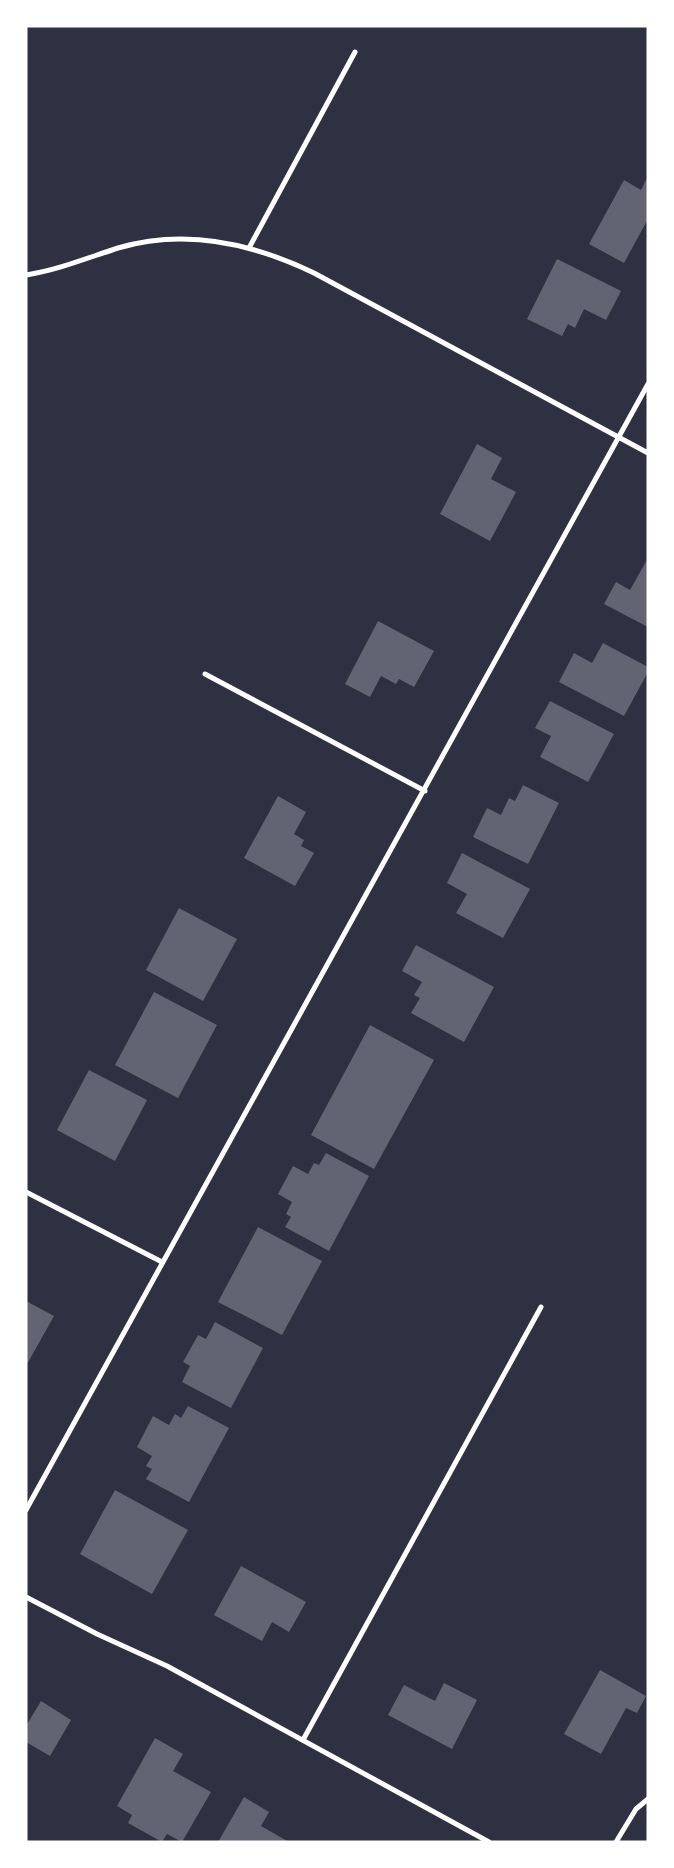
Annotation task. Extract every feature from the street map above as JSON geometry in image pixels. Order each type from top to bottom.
[{"type":"street","points":[[249,248],[355,52]]},
{"type":"street","points":[[26,275],[42,273],[120,248],[154,240],[189,239],[216,241],[249,248],[283,259],[314,273],[648,453]]},
{"type":"street","points":[[26,1510],[425,791],[648,384]]},
{"type":"street","points":[[205,674],[425,791]]},
{"type":"street","points":[[26,1192],[162,1262]]},
{"type":"street","points":[[302,1740],[541,1307]]},
{"type":"street","points":[[26,1597],[97,1634],[167,1666],[490,1842]]},
{"type":"street","points":[[616,1842],[636,1809],[648,1799]]},
{"type":"building","points":[[648,176],[648,219],[624,263],[589,244],[624,180],[641,190]]},
{"type":"building","points":[[557,259],[621,291],[606,320],[584,309],[575,328],[568,324],[562,336],[527,319]]},
{"type":"building","points":[[477,444],[502,458],[491,479],[516,492],[490,541],[440,514]]},
{"type":"building","points":[[648,558],[648,627],[604,604],[616,582],[630,590]]},
{"type":"building","points":[[378,621],[434,651],[414,687],[399,679],[396,684],[381,676],[370,697],[345,684]]},
{"type":"building","points":[[603,643],[648,667],[648,672],[624,716],[559,682],[574,653],[592,663]]},
{"type":"building","points":[[550,701],[614,734],[588,782],[540,757],[551,736],[535,728]]},
{"type":"building","points":[[523,785],[559,803],[528,864],[473,837],[487,808],[501,815],[509,798],[515,801]]},
{"type":"building","points":[[278,796],[306,812],[294,834],[304,840],[301,846],[314,853],[295,886],[244,858]]},
{"type":"building","points":[[462,853],[530,889],[503,938],[456,913],[467,894],[447,883]]},
{"type":"building","points":[[179,908],[237,939],[203,1001],[146,970]]},
{"type":"building","points":[[416,945],[494,987],[464,1042],[411,1013],[420,998],[414,995],[422,982],[402,971]]},
{"type":"building","points":[[154,992],[217,1025],[178,1098],[115,1065]]},
{"type":"building","points":[[370,1025],[434,1060],[374,1169],[311,1135]]},
{"type":"building","points":[[89,1070],[147,1100],[115,1161],[57,1130]]},
{"type":"building","points":[[326,1153],[369,1176],[329,1251],[285,1227],[291,1217],[286,1214],[292,1202],[278,1194],[293,1166],[308,1174],[314,1163],[319,1165]]},
{"type":"building","points":[[258,1227],[322,1261],[282,1335],[218,1302]]},
{"type":"building","points":[[26,1301],[54,1316],[26,1366]]},
{"type":"building","points":[[215,1322],[263,1348],[231,1408],[182,1382],[190,1366],[183,1362],[198,1335],[206,1339]]},
{"type":"building","points":[[188,1406],[229,1428],[189,1502],[146,1479],[152,1469],[146,1466],[152,1456],[137,1447],[153,1416],[169,1425],[175,1414],[181,1418]]},
{"type":"building","points":[[115,1490],[188,1530],[152,1594],[80,1554]]},
{"type":"building","points":[[241,1566],[306,1602],[289,1632],[272,1622],[262,1641],[214,1615]]},
{"type":"building","points":[[600,1670],[646,1696],[637,1713],[626,1708],[601,1754],[564,1734]]},
{"type":"building","points":[[444,1683],[477,1700],[452,1749],[388,1715],[404,1685],[435,1701]]},
{"type":"building","points":[[41,1701],[71,1720],[50,1756],[26,1742],[26,1726]]},
{"type":"building","points":[[155,1738],[183,1754],[173,1771],[211,1792],[182,1842],[167,1834],[162,1842],[128,1823],[132,1815],[117,1806]]},
{"type":"building","points":[[244,1797],[269,1812],[261,1826],[289,1842],[218,1842]]}]
